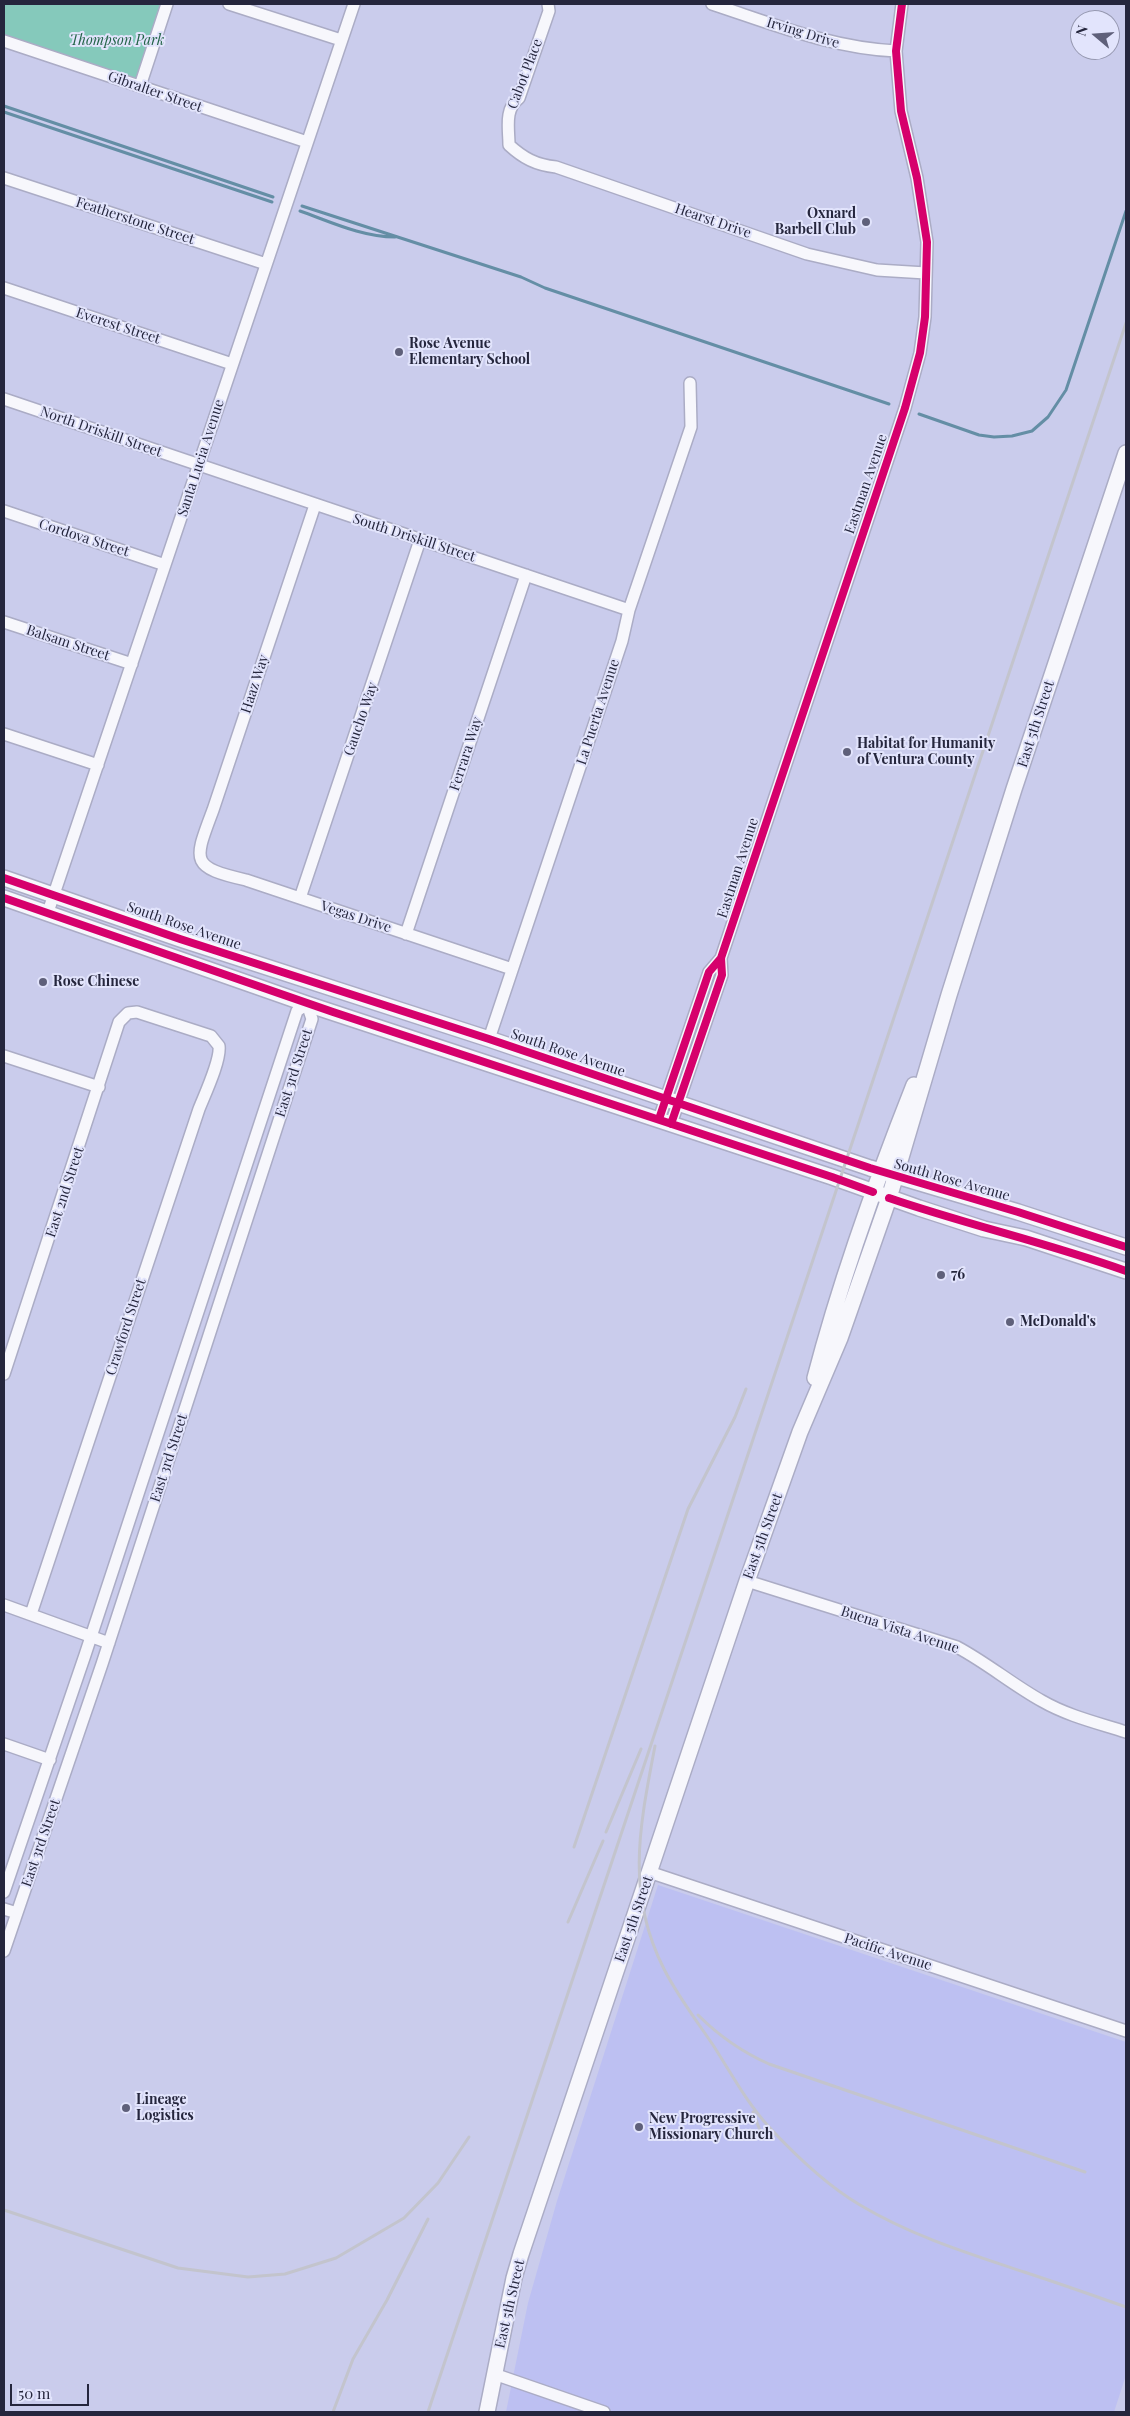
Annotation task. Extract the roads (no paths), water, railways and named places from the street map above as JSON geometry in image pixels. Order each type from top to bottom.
[{"type":"main road","name":"East 5th Street","points":[[487,2412],[521,2254],[747,1580],[800,1432],[840,1338],[897,1176],[949,995],[1014,789],[1126,453]]},
{"type":"main road","name":"South Rose Avenue","points":[[4,878],[180,939],[489,1039],[881,1172],[1126,1247]]},
{"type":"main road","points":[[4,898],[307,1004],[889,1198],[984,1229],[1026,1238],[1126,1271]]},
{"type":"main road","points":[[85,926],[96,919],[168,944],[180,939]]},
{"type":"main road","name":"East 5th Street","points":[[800,1432],[828,1329],[873,1192],[949,995]]},
{"type":"main road","points":[[1109,1265],[1121,1260],[1126,1262]]},
{"type":"street","points":[[140,86],[167,4]]},
{"type":"street","points":[[229,4],[341,40]]},
{"type":"street","name":"Santa Lucia Avenue","points":[[48,912],[354,4]]},
{"type":"street","name":"Cabot Place","points":[[509,145],[508,118],[515,101],[519,98],[549,11],[548,4]]},
{"type":"street","name":"Irving Drive","points":[[712,4],[824,41],[856,48],[896,51]]},
{"type":"street","name":"Eastman Avenue","points":[[665,1122],[722,975],[721,958],[913,386],[925,317],[927,242],[924,214],[901,111],[896,51],[902,4]]},
{"type":"street","name":"Gibralter Street","points":[[4,41],[307,142]]},
{"type":"street","name":"Hearst Drive","points":[[509,145],[532,162],[564,170],[807,254],[877,270],[926,274]]},
{"type":"street","name":"Featherstone Street","points":[[4,178],[266,264]]},
{"type":"street","name":"Everest Street","points":[[4,288],[232,364]]},
{"type":"street","name":"La Puerta Avenue","points":[[489,1039],[622,641],[629,610],[691,427],[690,382]]},
{"type":"street","name":"North Driskill Street","points":[[4,399],[198,466]]},
{"type":"street","name":"South Driskill Street","points":[[198,466],[629,610]]},
{"type":"street","name":"Haaz Way","points":[[203,863],[199,848],[201,840],[213,810],[315,505]]},
{"type":"street","name":"Cordova Street","points":[[4,511],[165,565]]},
{"type":"street","name":"Gaucho Way","points":[[300,898],[420,540]]},
{"type":"street","name":"Ferrara Way","points":[[406,934],[526,575]]},
{"type":"street","name":"Balsam Street","points":[[4,622],[132,664]]},
{"type":"street","points":[[4,734],[98,765]]},
{"type":"street","name":"Vegas Drive","points":[[203,863],[216,873],[246,880],[512,969]]},
{"type":"street","points":[[307,1004],[314,983]]},
{"type":"street","name":"East 3rd Street","points":[[4,1892],[50,1760],[297,1011],[307,1004],[312,1018],[109,1643],[4,1951]]},
{"type":"street","name":"East 2nd Street","points":[[4,1374],[119,1022],[128,1013],[146,1014],[202,1032],[218,1042]]},
{"type":"street","name":"Crawford Street","points":[[31,1614],[199,1110],[212,1073],[219,1060],[218,1042]]},
{"type":"street","points":[[4,1056],[99,1087]]},
{"type":"street","name":"Buena Vista Avenue","points":[[747,1580],[957,1647],[981,1660],[1044,1702],[1068,1713],[1126,1732]]},
{"type":"street","points":[[4,1604],[109,1643]]},
{"type":"street","points":[[4,1744],[50,1760]]},
{"type":"street","points":[[34,1805],[52,1811]]},
{"type":"street","name":"Pacific Avenue","points":[[649,1872],[1126,2031]]},
{"type":"street","points":[[4,1908],[17,1913]]},
{"type":"street","points":[[494,2374],[604,2412]]},
{"type":"waterway","points":[[4,106],[273,197]]},
{"type":"waterway","points":[[4,112],[272,202]]},
{"type":"waterway","points":[[302,206],[521,277],[545,288],[889,404]]},
{"type":"waterway","points":[[300,211],[359,232],[395,237]]},
{"type":"waterway","points":[[919,414],[979,435],[994,437],[1012,436],[1032,431],[1048,417],[1066,390],[1126,211]]},
{"type":"railway","points":[[428,2412],[1126,323]]},
{"type":"railway","points":[[574,1847],[688,1509],[735,1417],[746,1389]]},
{"type":"railway","points":[[655,1746],[641,1831],[639,1859],[644,1913],[652,1941],[664,1969],[746,2098],[761,2118],[790,2149],[823,2179],[847,2197],[880,2216],[940,2243],[1126,2307]]},
{"type":"railway","points":[[606,1832],[641,1749]]},
{"type":"railway","points":[[568,1922],[603,1841]]},
{"type":"railway","points":[[698,2015],[731,2043],[769,2064],[1085,2172]]},
{"type":"railway","points":[[753,2112],[761,2133]]},
{"type":"railway","points":[[4,2210],[178,2268],[248,2277],[285,2274],[336,2258],[404,2218],[438,2183],[469,2137]]},
{"type":"railway","points":[[333,2412],[353,2359],[387,2300],[428,2219]]},
{"type":"place","name":"Oxnard Barbell Club","points":[[866,222]]},
{"type":"place","name":"Rose Avenue Elementary School","points":[[399,352]]},
{"type":"place","name":"Habitat for Humanity of Ventura County","points":[[847,752]]},
{"type":"place","name":"Rose Chinese","points":[[43,982]]},
{"type":"place","name":"76","points":[[941,1275]]},
{"type":"place","name":"McDonald's","points":[[1010,1322]]},
{"type":"place","name":"Lineage Logistics","points":[[126,2108]]},
{"type":"place","name":"New Progressive Missionary Church","points":[[639,2127]]},
{"type":"park label","name":"Thompson Park","points":[[117,41]]}]
